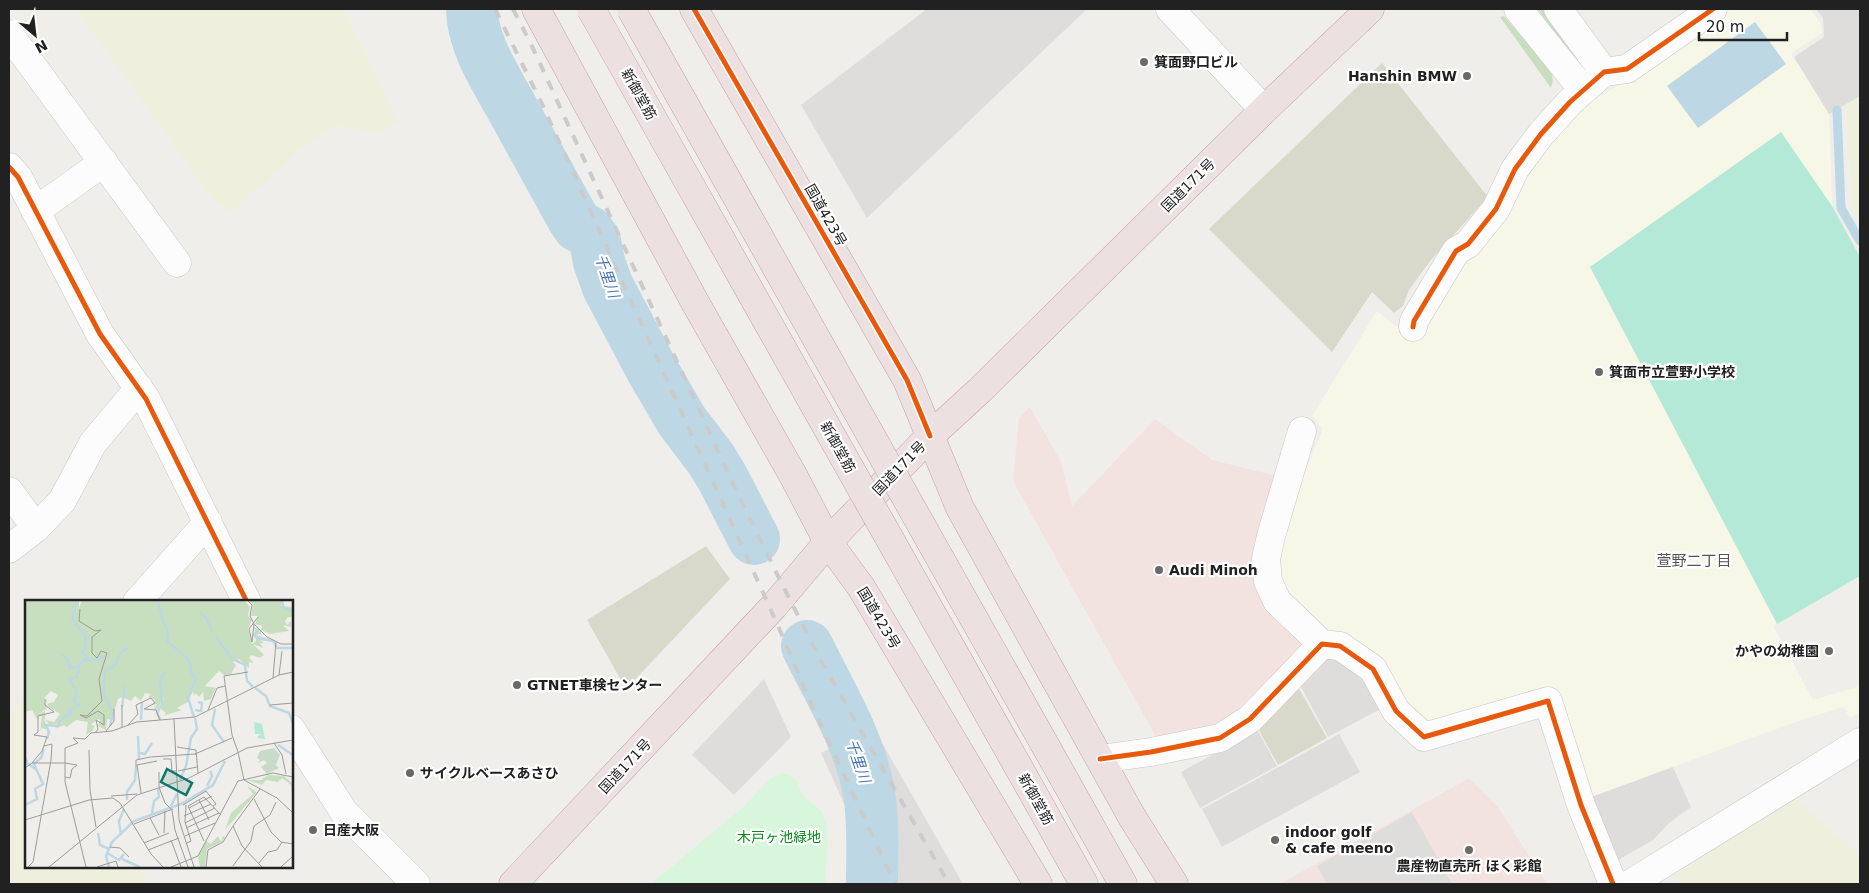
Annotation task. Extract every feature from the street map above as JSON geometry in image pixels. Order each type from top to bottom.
[{"type":"highway","name":"国道423号","points":[[536,9],[696,304],[794,476],[828,542],[861,587],[1038,884]]},
{"type":"highway","name":"新御堂筋","points":[[591,9],[1084,884]]},
{"type":"highway","points":[[631,9],[1123,884]]},
{"type":"highway","name":"国道423号","points":[[694,9],[907,380],[960,508],[1132,817],[1174,884]]},
{"type":"highway","name":"国道171号","points":[[513,884],[774,606],[828,542],[930,436],[979,391],[1264,110],[1370,9]]},
{"type":"street","points":[[1170,9],[1264,110]]},
{"type":"street","points":[[1518,9],[1583,90]]},
{"type":"street","points":[[1558,9],[1604,72]]},
{"type":"street","points":[[1413,327],[1414,321],[1456,251],[1468,244],[1496,208],[1515,169],[1541,134],[1583,90],[1604,72],[1627,69],[1713,9]]},
{"type":"street","points":[[9,34],[177,263]]},
{"type":"street","points":[[36,211],[104,162]]},
{"type":"street","points":[[9,167],[18,177],[100,334],[146,399],[246,600]]},
{"type":"street","points":[[9,549],[36,528],[62,501],[93,443],[139,388]]},
{"type":"street","points":[[1302,431],[1266,559],[1268,581],[1277,601],[1322,644],[1340,646],[1373,669],[1396,711],[1424,737],[1548,702],[1581,805],[1613,884]]},
{"type":"street","points":[[9,491],[36,528]]},
{"type":"street","points":[[139,600],[208,522]]},
{"type":"street","points":[[1100,759],[1151,752],[1220,738],[1250,719],[1322,644]]},
{"type":"street","points":[[292,731],[344,812],[416,884]]},
{"type":"street","points":[[1630,884],[1860,742]]},
{"type":"shaded area","points":[[75,9],[344,9],[398,121],[375,134],[338,125],[300,149],[231,213],[214,201]]},
{"type":"shaded area","points":[[927,9],[1087,9],[867,218],[801,105]]},
{"type":"shaded area","name":"箕面市立萱野小学校","points":[[1731,9],[1810,9],[1820,22],[1822,33],[1791,53],[1829,114],[1832,206],[1860,257],[1860,576],[1773,626],[1813,700],[1858,687],[1860,692],[1860,712],[1850,718],[1843,707],[1798,721],[1591,797],[1551,691],[1425,726],[1280,589],[1279,536],[1323,429],[1312,416],[1377,311],[1395,326],[1405,329],[1548,142],[1594,100],[1634,76],[1639,76]]},
{"type":"shaded area","points":[[1816,9],[1860,9],[1860,96],[1829,114],[1794,57],[1824,37],[1823,18]]},
{"type":"shaded area","points":[[1382,63],[1488,197],[1430,261],[1409,290],[1403,306],[1394,313],[1372,292],[1332,352],[1209,229]]},
{"type":"shaded area","points":[[1860,96],[1860,222],[1852,207],[1846,105]]},
{"type":"shaded area","name":"Audi Minoh","points":[[1030,407],[1061,462],[1072,506],[1155,419],[1212,460],[1273,475],[1280,472],[1309,642],[1231,716],[1203,729],[1156,737],[1013,481],[1019,418]]},
{"type":"shaded area","points":[[706,546],[730,579],[626,689],[587,620]]},
{"type":"shaded area","points":[[1337,653],[1375,691],[1384,707],[1328,737],[1299,683],[1324,656]]},
{"type":"shaded area","points":[[764,679],[791,737],[734,795],[692,755]]},
{"type":"shaded area","points":[[1297,685],[1327,738],[1278,765],[1255,723]]},
{"type":"shaded area","points":[[17,702],[25,705],[25,868],[147,868],[144,884],[9,884],[9,723]]},
{"type":"shaded area","points":[[1254,724],[1277,766],[1200,808],[1181,772],[1241,739]]},
{"type":"shaded area","points":[[1339,734],[1360,772],[1222,847],[1202,809]]},
{"type":"shaded area","points":[[1673,767],[1691,807],[1669,823],[1653,840],[1611,864],[1586,799]]},
{"type":"shaded area","points":[[1469,778],[1497,806],[1547,884],[1280,884]]},
{"type":"shaded area","points":[[1795,798],[1860,855],[1860,884],[1679,884],[1674,875]]},
{"type":"shaded area","points":[[1412,812],[1452,884],[1327,884],[1317,866]]},
{"type":"green space","points":[[1538,9],[1546,9],[1573,53],[1568,54]]},
{"type":"green space","points":[[1504,16],[1551,71],[1553,80],[1551,88],[1500,17]]},
{"type":"green space","points":[[1781,132],[1832,206],[1860,257],[1860,576],[1777,624],[1590,267]]},
{"type":"green space","name":"木戸ヶ池緑地","points":[[783,773],[790,775],[796,780],[805,797],[822,813],[827,830],[825,884],[651,884],[743,807],[771,778]]},
{"type":"water","points":[[1755,22],[1786,64],[1698,128],[1667,86]]},
{"type":"pier","points":[[873,727],[963,884],[882,884],[821,753]]},
{"type":"waterway","name":"千里川","points":[[472,9],[477,37],[495,79],[572,217],[578,226],[588,231],[595,241],[599,262],[608,287],[651,368],[682,421],[711,459],[754,539]]},
{"type":"waterway","points":[[1837,110],[1841,208],[1860,241]]},
{"type":"waterway","name":"千里川","points":[[807,646],[843,718],[865,774],[872,816],[872,884]]},
{"type":"railway","points":[[495,9],[543,106],[779,628],[809,699],[895,884]]},
{"type":"railway","points":[[513,9],[531,44],[737,492],[778,576],[820,659],[949,884]]},
{"type":"cycle path","points":[[694,9],[907,380],[930,436]]},
{"type":"cycle path","points":[[1413,327],[1414,321],[1456,251],[1468,244],[1496,209],[1515,169],[1541,134],[1570,102],[1604,72],[1627,69],[1713,9]]},
{"type":"cycle path","points":[[9,167],[18,177],[100,334],[146,399],[246,600]]},
{"type":"cycle path","points":[[1100,759],[1151,752],[1220,738],[1250,719],[1322,644],[1340,646],[1373,669],[1396,711],[1424,737],[1548,701],[1581,805],[1613,884]]},
{"type":"place","name":"箕面野口ビル","points":[[1144,62]]},
{"type":"place","name":"Hanshin BMW","points":[[1467,76]]},
{"type":"place","name":"箕面市立萱野小学校","points":[[1599,372]]},
{"type":"place","name":"Audi Minoh","points":[[1159,570]]},
{"type":"place","name":"かやの幼稚園","points":[[1829,651]]},
{"type":"place","name":"GTNET車検センター","points":[[517,685]]},
{"type":"place","name":"サイクルベースあさひ","points":[[410,773]]},
{"type":"place","name":"日産大阪","points":[[313,830]]},
{"type":"place","name":"indoor golf & cafe meeno","points":[[1275,840]]},
{"type":"place","name":"農産物直売所 ほく彩館","points":[[1469,850]]},
{"type":"district","name":"萱野二丁目","points":[[1694,561]]}]
